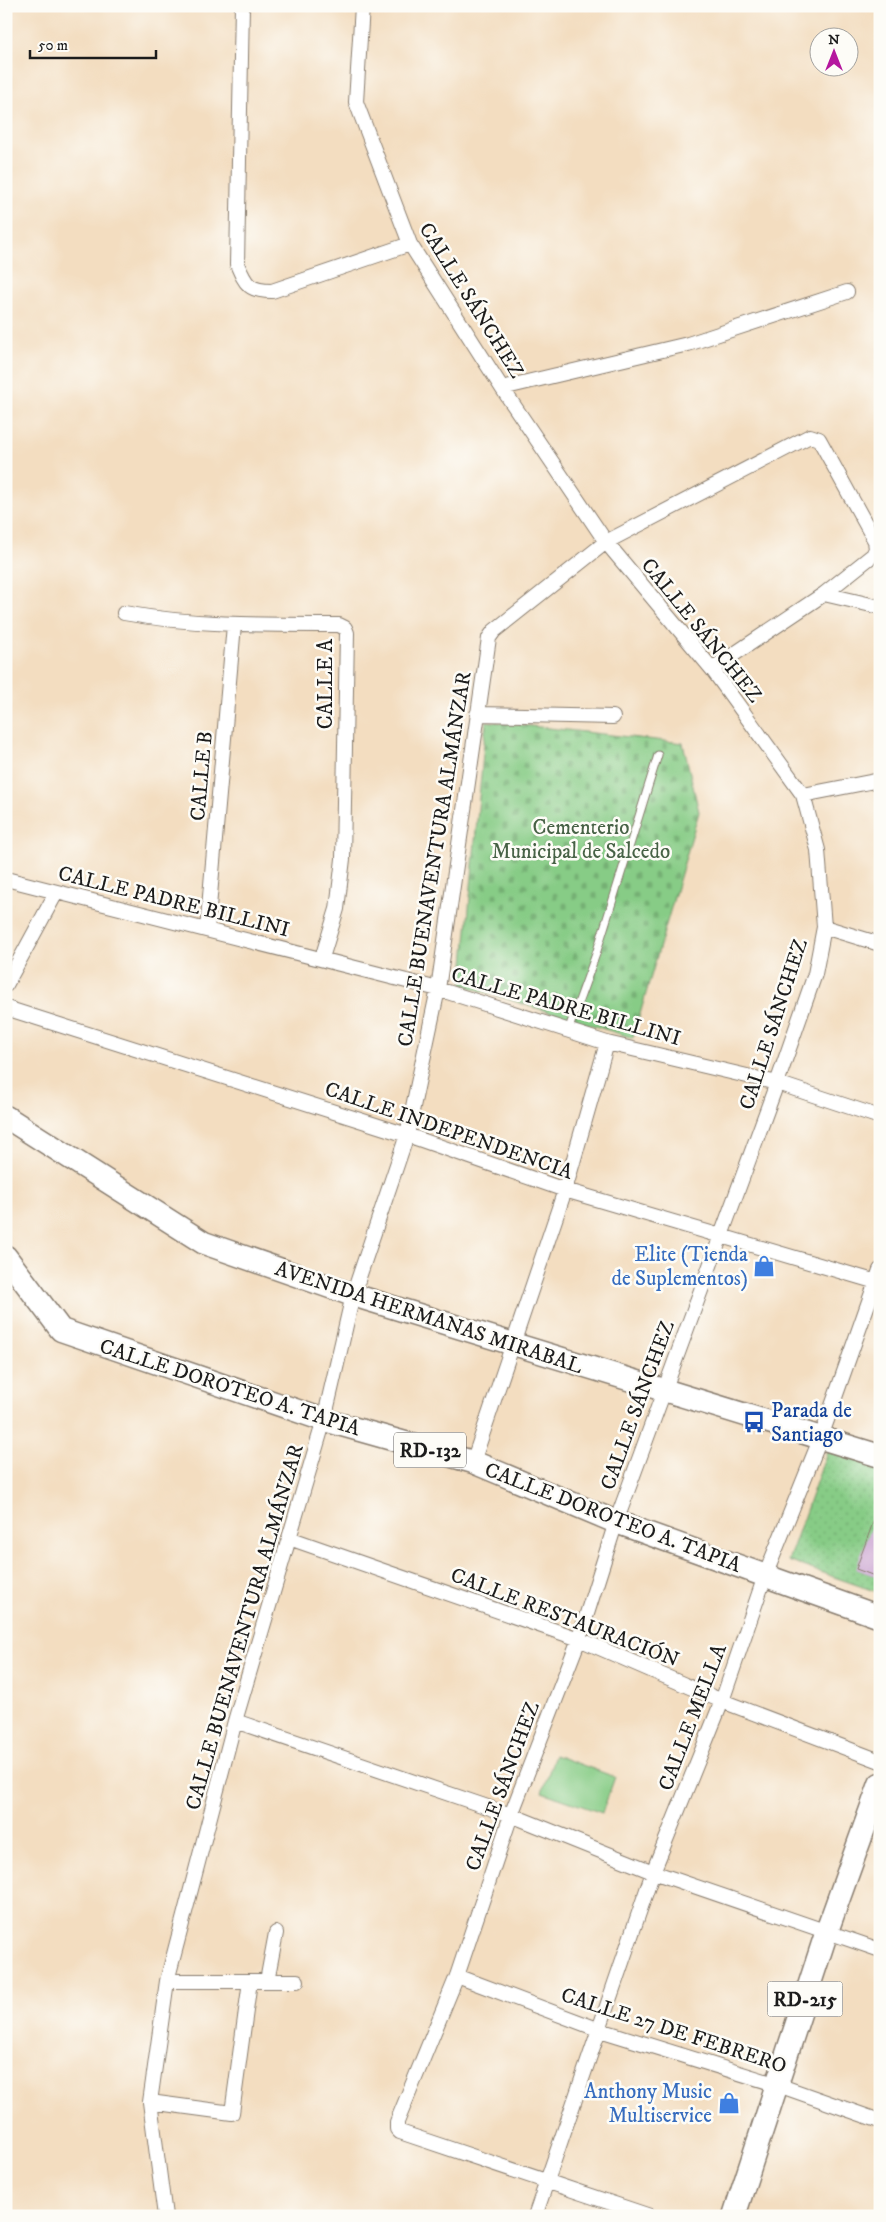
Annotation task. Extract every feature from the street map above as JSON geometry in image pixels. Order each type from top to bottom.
[{"type":"main road","name":"AVENIDA HERMANAS MIRABAL","points":[[6,1117],[204,1243],[353,1295],[880,1456]]},
{"type":"main road","name":"CALLE DOROTEO A. TAPIA","points":[[8,1263],[61,1330],[324,1420],[473,1462],[616,1522],[880,1617]]},
{"type":"main road","name":"RD-215","points":[[734,2216],[827,1931],[880,1784]]},
{"type":"street","points":[[242,6],[237,264],[245,283],[258,291],[272,291],[410,244]]},
{"type":"street","name":"CALLE SÁNCHEZ","points":[[362,6],[356,102],[410,244],[502,388],[606,542],[712,669],[803,795],[818,850],[824,928],[815,974],[616,1522],[579,1639],[511,1816],[457,1976],[397,2122],[397,2129],[400,2132],[546,2180]]},
{"type":"street","points":[[502,388],[688,344],[847,292]]},
{"type":"street","name":"CALLE BUENAVENTURA ALMÁNZAR","points":[[164,2216],[150,2102],[167,1981],[235,1721],[324,1420],[353,1295],[407,1135],[438,989],[486,648],[494,631],[606,542],[810,436],[815,436],[819,439],[875,540],[876,549],[873,554],[824,594]]},
{"type":"street","points":[[712,669],[824,594],[880,607]]},
{"type":"street","name":"CALLE A","points":[[124,613],[164,621],[234,625],[339,625],[345,628],[347,633],[343,859],[337,909],[322,958]]},
{"type":"street","name":"CALLE B","points":[[207,930],[234,625]]},
{"type":"street","points":[[477,714],[614,717]]},
{"type":"street","points":[[803,795],[880,780]]},
{"type":"street","name":"CALLE PADRE BILLINI","points":[[6,880],[322,958],[438,989],[607,1043],[777,1083],[880,1117]]},
{"type":"street","points":[[6,985],[56,893]]},
{"type":"street","points":[[824,928],[880,944]]},
{"type":"street","name":"CALLE INDEPENDENCIA","points":[[6,1008],[407,1135],[565,1190],[721,1236],[878,1278]]},
{"type":"street","points":[[473,1462],[565,1190],[607,1043]]},
{"type":"street","name":"CALLE MELLA","points":[[536,2216],[546,2180],[600,2030],[653,1872],[722,1701],[765,1576],[821,1437],[878,1278]]},
{"type":"street","name":"CALLE RESTAURACIÓN","points":[[289,1538],[579,1639],[722,1701],[880,1761]]},
{"type":"street","points":[[235,1721],[511,1816],[653,1872],[880,1950]]},
{"type":"street","points":[[267,1981],[276,1934]]},
{"type":"street","name":"CALLE 27 DE FEBRERO","points":[[457,1976],[600,2030],[778,2085],[880,2121]]},
{"type":"street","points":[[167,1981],[297,1981]]},
{"type":"street","points":[[150,2102],[232,2113],[250,1981]]},
{"type":"street","points":[[546,2180],[650,2216]]},
{"type":"lane","points":[[568,1031],[596,954],[658,755]]},
{"type":"green space","name":"Cementerio Municipal de Salcedo","points":[[486,721],[683,743],[699,812],[633,1038],[462,985]]},
{"type":"green space","points":[[829,1446],[880,1463],[880,1531],[857,1569],[880,1578],[880,1593],[788,1561]]},
{"type":"green space","points":[[555,1755],[615,1777],[602,1813],[542,1792]]},
{"type":"building","points":[[878,1509],[880,1509],[880,1578],[856,1569]]},
{"type":"place","name":"Elite (Tienda de Suplementos)","points":[[764,1266]]},
{"type":"place","name":"Parada de Santiago","points":[[754,1422]]},
{"type":"place","name":"Anthony Music Multiservice","points":[[729,2103]]}]
